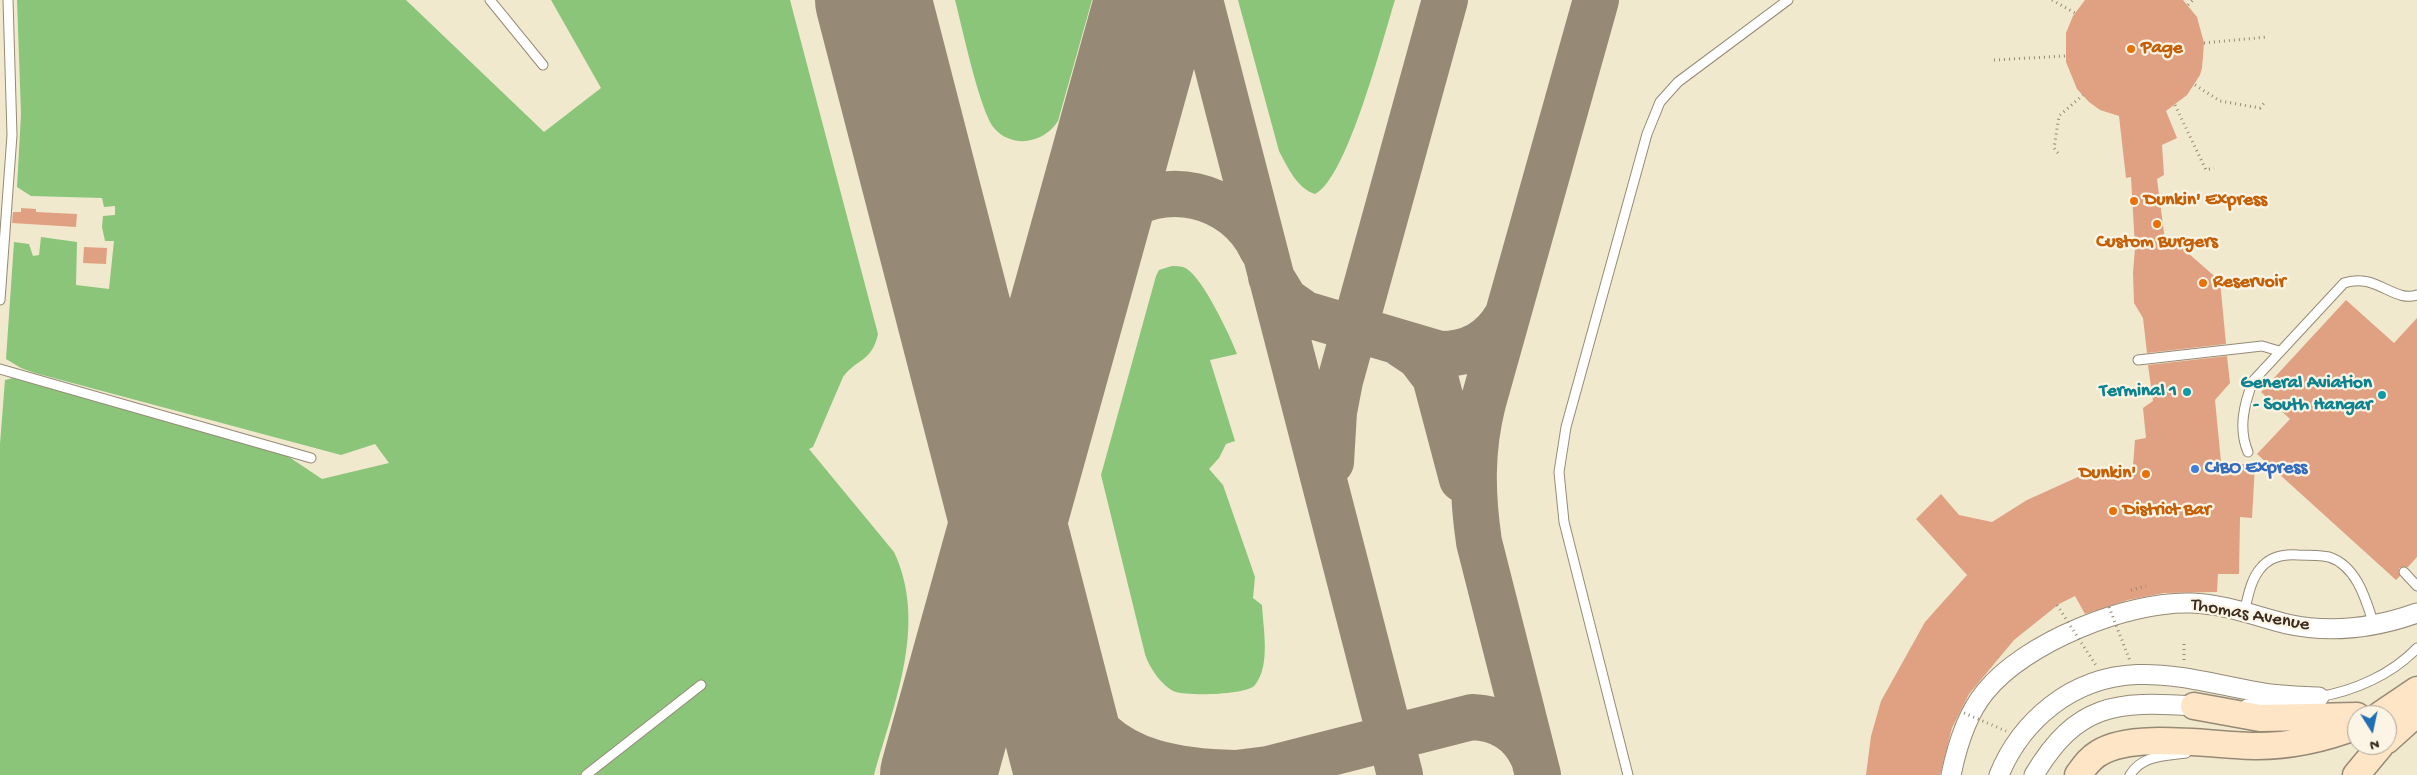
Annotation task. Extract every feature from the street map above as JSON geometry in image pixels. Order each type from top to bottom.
[{"type":"main road","points":[[2395,705],[2417,690]]},
{"type":"main road","points":[[2194,706],[2260,718],[2347,716]]},
{"type":"main road","points":[[2397,731],[2417,713]]},
{"type":"main road","points":[[2078,775],[2099,753],[2129,744],[2154,742],[2272,746],[2308,740],[2347,729]]},
{"type":"main road","points":[[2356,775],[2373,755]]},
{"type":"street","name":"Thomas Avenue","points":[[1951,775],[1959,743],[1968,719],[1984,693],[2004,672],[2052,640],[2066,634],[2143,609],[2192,603],[2244,612],[2288,624],[2319,629],[2347,629],[2374,626],[2417,613]]},
{"type":"street","points":[[1999,775],[2019,740],[2048,709],[2080,688],[2114,677],[2159,674],[2217,683],[2261,693],[2319,697]]},
{"type":"street","points":[[2034,775],[2063,735],[2078,722],[2097,713],[2136,704],[2194,706]]},
{"type":"lane","points":[[0,300],[12,135],[8,0]]},
{"type":"lane","points":[[490,0],[543,65]]},
{"type":"lane","points":[[1628,775],[1564,522],[1559,472],[1566,427],[1650,123],[1660,102],[1678,82],[1788,0]]},
{"type":"lane","points":[[2248,452],[2242,440],[2242,424],[2247,395],[2252,381],[2344,283],[2353,280],[2364,280],[2396,294],[2411,297],[2417,295]]},
{"type":"lane","points":[[2138,360],[2262,346],[2279,351]]},
{"type":"lane","points":[[0,368],[311,458]]},
{"type":"lane","points":[[2244,612],[2253,580],[2265,563],[2284,555],[2322,556],[2340,563],[2353,576],[2364,594],[2374,626]]},
{"type":"lane","points":[[2404,572],[2417,586]]},
{"type":"lane","points":[[2194,706],[2274,704],[2348,690],[2376,678],[2400,664],[2417,648]]},
{"type":"lane","points":[[586,775],[701,685]]},
{"type":"lane","points":[[2130,775],[2142,761],[2155,757],[2241,746]]},
{"type":"path","points":[[2052,0],[2075,13]]},
{"type":"path","points":[[2188,5],[2193,0]]},
{"type":"path","points":[[2204,43],[2267,38]]},
{"type":"path","points":[[1994,60],[2065,56]]},
{"type":"path","points":[[2194,85],[2220,101],[2260,108],[2265,102]]},
{"type":"path","points":[[2058,153],[2054,148],[2059,116],[2083,95]]},
{"type":"path","points":[[2175,105],[2206,170],[2214,168]]},
{"type":"path","points":[[2131,590],[2146,586]]},
{"type":"path","points":[[2057,605],[2097,667]]},
{"type":"path","points":[[2109,607],[2130,661]]},
{"type":"path","points":[[2184,644],[2184,668]]},
{"type":"path","points":[[1964,713],[2006,731]]},
{"type":"green space","points":[[17,0],[406,0],[544,132],[601,88],[551,0],[790,0],[878,334],[868,355],[843,377],[813,447],[809,449],[894,552],[904,579],[908,607],[908,635],[904,664],[898,692],[874,775],[0,775],[0,444],[5,380],[13,378],[23,380],[283,453],[322,479],[389,463],[375,444],[341,455],[35,373],[21,368],[6,359],[14,242],[29,244],[33,256],[39,255],[41,237],[77,242],[76,285],[109,289],[114,241],[105,241],[102,227],[103,216],[115,215],[115,206],[104,207],[102,198],[31,196],[17,187],[21,114]]},
{"type":"green space","points":[[955,0],[1092,0],[1058,121],[1044,135],[1026,141],[1009,139],[998,132],[989,120],[983,106]]},
{"type":"green space","points":[[1238,0],[1395,0],[1373,74],[1351,136],[1339,163],[1327,183],[1315,194],[1298,182],[1279,151]]},
{"type":"green space","points":[[1172,266],[1187,269],[1201,284],[1222,321],[1237,354],[1210,360],[1235,441],[1226,444],[1219,458],[1209,469],[1223,485],[1255,577],[1253,598],[1262,605],[1265,657],[1260,677],[1255,685],[1230,693],[1176,692],[1161,681],[1150,665],[1145,654],[1101,475],[1156,276],[1159,270]]},
{"type":"building","points":[[2085,0],[2183,0],[2197,17],[2204,43],[2202,68],[2200,75],[2187,95],[2166,111],[2177,138],[2162,145],[2164,175],[2157,179],[2166,248],[2180,246],[2220,281],[2226,344],[2147,353],[2143,318],[2134,303],[2133,273],[2135,248],[2131,177],[2126,178],[2119,116],[2100,110],[2089,102],[2077,89],[2066,62],[2066,33],[2073,16]]},
{"type":"building","points":[[21,208],[36,209],[36,212],[77,214],[76,227],[12,223],[13,212],[21,212]]},
{"type":"building","points":[[84,247],[107,248],[106,264],[83,263]]},
{"type":"building","name":"General Aviation - South Hangar","points":[[2346,300],[2394,343],[2417,318],[2417,557],[2408,567],[2399,568],[2400,576],[2396,580],[2257,454],[2290,419],[2261,392]]},
{"type":"building","name":"Terminal 1","points":[[2227,356],[2230,383],[2215,400],[2221,462],[2255,465],[2252,518],[2240,517],[2239,574],[2218,574],[2217,592],[2164,593],[2128,600],[2085,614],[2075,596],[2059,604],[2014,640],[1969,694],[1952,728],[1940,775],[1866,775],[1871,736],[1881,701],[1925,622],[1967,575],[1916,519],[1941,494],[1959,515],[1992,522],[2027,500],[2080,476],[2133,466],[2135,440],[2146,438],[2143,408],[2153,401],[2148,365]]},
{"type":"taxiway","points":[[1200,0],[1400,775]]},
{"type":"taxiway","points":[[1331,462],[1334,412],[1340,381],[1445,0]]},
{"type":"taxiway","points":[[1538,775],[1479,542],[1474,489],[1476,438],[1483,403],[1596,0]]},
{"type":"taxiway","points":[[1078,271],[1093,242],[1108,223],[1133,204],[1153,196],[1175,194],[1196,196],[1216,203],[1235,214],[1250,230],[1262,249]]},
{"type":"taxiway","points":[[1271,277],[1285,300],[1305,314],[1440,354],[1461,352],[1479,345],[1494,333],[1507,316]]},
{"type":"taxiway","points":[[1401,344],[1419,356],[1435,377],[1462,479]]},
{"type":"taxiway","points":[[1031,610],[1064,683],[1081,711],[1100,733],[1124,750],[1153,762],[1190,770],[1235,773]]},
{"type":"taxiway","points":[[1220,775],[1268,769],[1472,717],[1492,720],[1509,728],[1523,740],[1533,757]]},
{"type":"runway","points":[[873,0],[1073,775]]},
{"type":"runway","points":[[938,775],[1153,0]]},
{"type":"place","name":"Page","points":[[2131,49]]},
{"type":"place","name":"Dunkin' Express","points":[[2134,201]]},
{"type":"place","name":"Custom Burgers","points":[[2157,224]]},
{"type":"place","name":"Reservoir","points":[[2203,283]]},
{"type":"place","name":"Terminal 1","points":[[2187,392]]},
{"type":"place","name":"General Aviation - South Hangar","points":[[2382,395]]},
{"type":"place","name":"CIBO Express","points":[[2195,469]]},
{"type":"place","name":"Dunkin'","points":[[2146,474]]},
{"type":"place","name":"District Bar","points":[[2113,511]]}]
